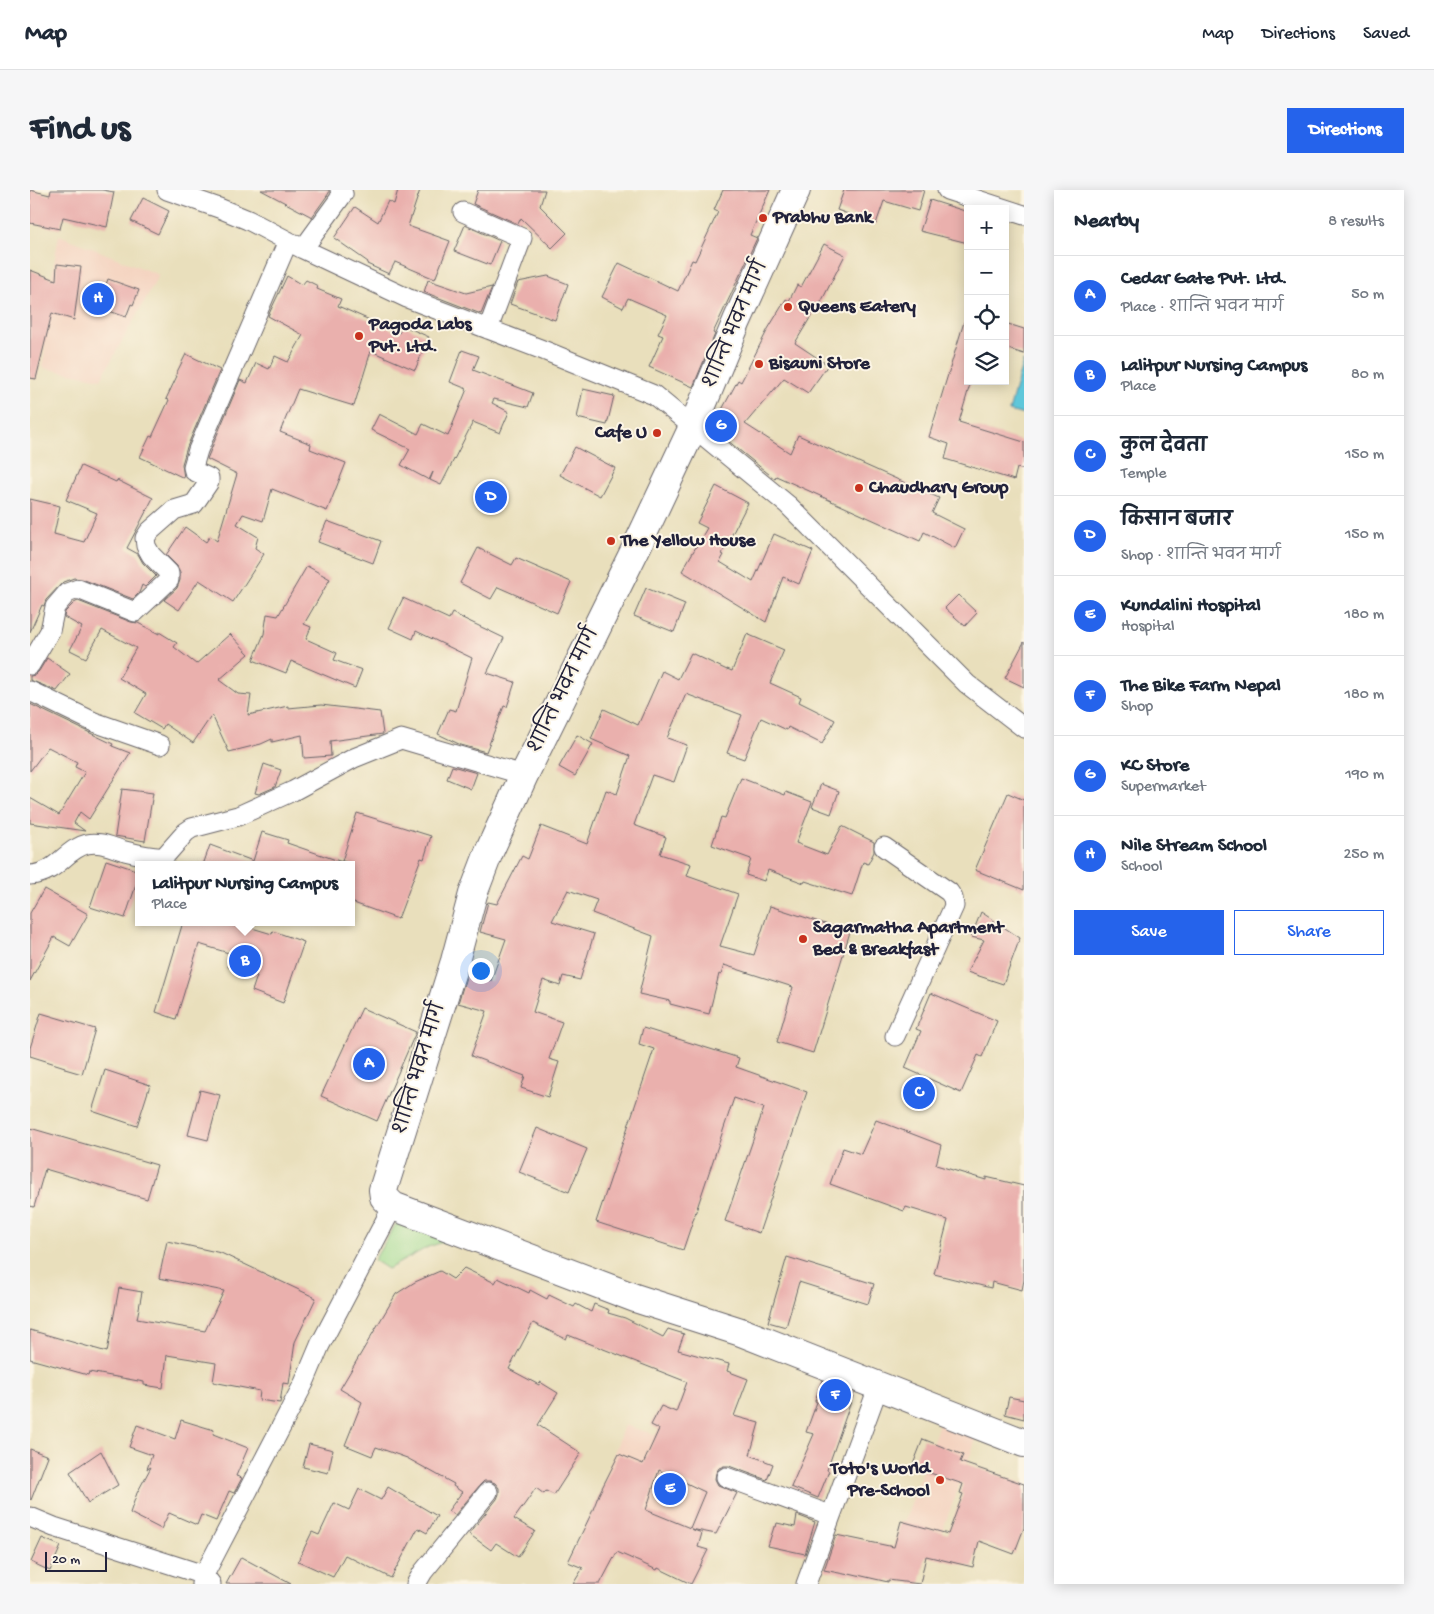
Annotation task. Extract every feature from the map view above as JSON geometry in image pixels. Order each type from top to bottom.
[{"type":"main road","name":"शान्ति भवन मार्ग","points":[[393,1206],[384,1196],[383,1190],[455,961],[473,894],[489,852],[524,775],[638,544],[693,427],[796,190]]},
{"type":"main road","points":[[393,1206],[635,1298],[741,1332],[1024,1443]]},
{"type":"street","points":[[167,190],[248,220],[407,298],[654,395],[788,505],[966,684],[1024,728]]},
{"type":"street","points":[[30,665],[50,631],[55,607],[67,593],[78,589],[135,612],[168,580],[169,573],[151,555],[146,546],[145,538],[149,532],[174,510],[194,504],[209,482],[208,478],[194,471],[193,467],[198,450],[296,245],[343,194],[340,190]]},
{"type":"street","points":[[947,190],[1024,215]]},
{"type":"street","points":[[463,212],[522,238],[488,329]]},
{"type":"street","points":[[30,690],[94,722],[160,745]]},
{"type":"street","points":[[30,875],[51,870],[72,851],[85,845],[99,842],[126,852],[164,857],[186,832],[192,828],[238,816],[293,791],[354,758],[401,739],[524,775]]},
{"type":"street","points":[[884,847],[949,892],[953,898],[954,906],[895,1036]]},
{"type":"street","points":[[30,1517],[205,1581],[304,1383],[320,1345],[393,1206]]},
{"type":"street","points":[[806,1584],[879,1385]]},
{"type":"street","points":[[726,1477],[830,1515]]},
{"type":"street","points":[[416,1584],[423,1572],[488,1492]]},
{"type":"shaded area","points":[[59,235],[159,275],[101,379],[43,368],[52,275]]},
{"type":"shaded area","name":"Toto's World Pre-School","points":[[940,1421],[978,1434],[942,1532],[926,1527],[918,1549],[898,1541]]},
{"type":"shaded area","points":[[624,1425],[650,1433],[727,1467],[697,1545],[631,1519],[639,1495],[604,1482]]},
{"type":"green space","points":[[399,1219],[458,1237],[428,1247],[388,1269],[374,1260]]},
{"type":"water","points":[[1024,361],[1024,415],[1009,411]]},
{"type":"building","points":[[30,190],[50,195],[51,190],[102,190],[114,192],[107,227],[63,217],[60,229],[30,223]]},
{"type":"building","points":[[261,190],[329,190],[329,193],[312,217]]},
{"type":"building","points":[[398,190],[420,190],[408,226],[450,241],[435,279],[395,262],[389,274],[367,264],[368,262],[334,238],[355,207],[378,222],[388,201],[394,204]]},
{"type":"building","points":[[478,190],[545,190],[540,206],[567,233],[552,248],[521,218],[518,224],[473,204]]},
{"type":"building","points":[[723,190],[770,190],[750,235],[757,238],[713,333],[715,334],[693,387],[649,367],[663,336],[658,334],[667,315],[628,298],[623,308],[602,297],[619,263],[678,291],[692,260],[695,261],[718,212],[714,210]]},
{"type":"building","points":[[844,190],[924,190],[918,211],[884,201],[876,224],[837,210]]},
{"type":"building","points":[[143,198],[169,211],[158,234],[131,221]]},
{"type":"building","points":[[930,200],[964,211],[964,242],[920,231]]},
{"type":"building","points":[[465,225],[500,241],[490,265],[454,251]]},
{"type":"building","points":[[824,244],[845,255],[815,314],[813,313],[795,343],[828,365],[808,393],[784,378],[745,424],[790,453],[798,435],[939,498],[932,513],[964,529],[955,548],[924,532],[920,541],[776,476],[775,479],[712,428],[738,380],[741,382],[768,329],[786,299],[789,301],[797,285],[801,287]]},
{"type":"building","points":[[57,264],[81,267],[74,320],[52,313],[36,379],[30,378],[30,270],[56,280]]},
{"type":"building","points":[[287,276],[302,285],[306,280],[318,286],[317,289],[341,299],[338,306],[399,333],[402,325],[429,337],[415,370],[371,351],[354,406],[298,389],[280,432],[311,444],[310,449],[346,463],[327,511],[272,489],[263,521],[243,514],[237,524],[258,537],[255,548],[264,554],[233,602],[199,580],[179,610],[164,600],[177,588],[180,580],[180,572],[177,566],[166,555],[185,527],[206,542],[210,536],[217,541],[237,474],[207,459],[240,380],[247,383],[256,363],[269,369],[275,356],[288,362],[303,335],[268,316]]},
{"type":"building","points":[[548,276],[568,284],[555,320],[510,304],[518,282]]},
{"type":"building","points":[[108,279],[139,290],[126,317],[98,307]]},
{"type":"building","points":[[428,280],[466,293],[492,287],[481,314],[424,292]]},
{"type":"building","points":[[964,322],[964,385],[970,385],[959,422],[1024,442],[1024,470],[1017,468],[1014,480],[945,459],[949,444],[929,437]]},
{"type":"building","points":[[1009,324],[1024,329],[1024,354],[1009,349]]},
{"type":"building","points":[[462,350],[479,356],[473,370],[533,393],[528,407],[494,399],[492,403],[509,412],[500,433],[473,422],[441,485],[430,480],[433,472],[429,480],[401,465],[410,449],[371,430],[379,414],[418,434],[423,424],[448,436],[467,389],[450,382]]},
{"type":"building","points":[[186,354],[220,370],[187,447],[182,464],[184,478],[140,457],[150,436],[152,437],[169,400],[166,399]]},
{"type":"building","points":[[583,389],[614,396],[607,425],[577,418]]},
{"type":"building","points":[[575,447],[615,468],[600,496],[560,475]]},
{"type":"building","points":[[81,466],[116,482],[117,480],[153,498],[127,548],[138,554],[143,563],[156,576],[145,587],[142,585],[139,593],[133,599],[82,579],[74,578],[63,582],[46,600],[44,606],[42,605],[30,632],[30,499],[60,506],[54,534],[84,542],[97,513],[66,500]]},
{"type":"building","points":[[716,486],[748,503],[722,554],[724,555],[720,562],[753,582],[774,534],[813,551],[799,584],[783,577],[766,622],[682,571],[707,528],[697,523]]},
{"type":"building","points":[[327,521],[381,541],[373,563],[318,542]]},
{"type":"building","points":[[478,548],[512,565],[516,558],[571,582],[557,613],[498,587],[491,599],[460,583]]},
{"type":"building","points":[[307,566],[330,579],[304,624],[311,627],[306,639],[337,653],[334,660],[362,670],[355,688],[291,661],[286,673],[253,660],[264,634],[267,614],[278,616]]},
{"type":"building","points":[[646,588],[685,604],[674,632],[634,616]]},
{"type":"building","points":[[958,595],[977,613],[965,626],[945,608]]},
{"type":"building","points":[[403,598],[449,619],[452,613],[504,638],[487,673],[515,682],[507,707],[504,706],[486,752],[461,745],[438,734],[449,709],[456,711],[472,658],[416,631],[413,639],[389,628]]},
{"type":"building","points":[[78,601],[138,623],[159,634],[159,632],[177,643],[174,647],[196,664],[230,634],[249,654],[219,680],[238,694],[251,695],[248,715],[288,706],[288,708],[321,705],[380,712],[383,734],[330,741],[331,756],[304,758],[302,735],[272,742],[272,739],[261,744],[229,752],[212,715],[193,743],[165,724],[162,729],[135,713],[146,694],[119,678],[136,648],[102,630],[86,658],[70,650],[82,627],[64,617],[65,612]]},
{"type":"building","points":[[747,634],[784,650],[770,683],[801,697],[799,702],[835,720],[822,744],[788,727],[787,730],[761,718],[744,759],[727,753],[742,715],[686,694],[667,738],[687,745],[674,782],[652,775],[634,825],[666,837],[660,854],[691,864],[687,876],[738,894],[720,946],[754,955],[770,906],[850,932],[813,1053],[777,1042],[793,987],[724,965],[721,975],[719,974],[709,1014],[670,1004],[670,1001],[639,994],[653,936],[592,913],[597,900],[568,890],[552,921],[594,934],[580,980],[563,976],[560,986],[543,980],[533,1012],[562,1022],[549,1059],[559,1062],[548,1097],[521,1088],[525,1076],[471,1056],[487,1011],[458,1003],[467,974],[491,981],[506,939],[480,932],[488,902],[497,904],[522,856],[528,859],[541,826],[587,844],[606,790],[617,794],[630,756],[591,739],[604,709],[638,725],[662,671],[678,679],[691,653],[732,671]]},
{"type":"building","points":[[1024,642],[1024,687],[1005,678]]},
{"type":"building","points":[[47,658],[70,674],[57,691],[30,680],[30,676],[35,675],[39,671]]},
{"type":"building","points":[[30,704],[113,744],[112,746],[130,753],[89,819],[80,812],[74,823],[85,831],[30,823],[30,798],[59,815],[85,772],[75,767],[77,762],[48,747],[30,771]]},
{"type":"building","points":[[577,735],[593,744],[575,776],[559,767]]},
{"type":"building","points":[[264,764],[281,770],[275,787],[259,794],[255,793]]},
{"type":"building","points":[[452,766],[477,773],[471,789],[447,779]]},
{"type":"building","points":[[741,778],[785,795],[786,792],[812,802],[796,843],[827,855],[842,826],[874,842],[874,852],[868,864],[863,862],[852,896],[805,881],[804,883],[768,870],[764,881],[746,875],[751,859],[712,845],[721,817],[725,818]]},
{"type":"building","points":[[821,784],[839,791],[831,814],[812,807]]},
{"type":"building","points":[[122,789],[153,793],[145,841],[115,836]]},
{"type":"building","points":[[1008,793],[1024,800],[1024,890],[975,870]]},
{"type":"building","points":[[357,813],[431,836],[424,859],[421,858],[398,919],[355,903],[355,861],[342,861]]},
{"type":"building","points":[[262,832],[288,840],[287,843],[339,861],[253,861]]},
{"type":"building","points":[[210,845],[253,861],[204,861]]},
{"type":"building","points":[[106,860],[135,870],[135,888],[125,918],[90,907]]},
{"type":"building","points":[[44,889],[88,914],[70,946],[54,937],[30,981],[30,913]]},
{"type":"building","points":[[981,912],[1020,938],[1003,984],[967,972],[984,940],[971,937]]},
{"type":"building","points":[[182,926],[245,926],[272,934],[273,931],[304,942],[283,1003],[252,991],[257,976],[228,967],[232,954],[199,944],[176,1019],[156,1012]]},
{"type":"building","points":[[931,993],[997,1021],[982,1057],[978,1055],[961,1093],[905,1068],[921,1031],[916,1029]]},
{"type":"building","points":[[362,1008],[416,1032],[377,1121],[321,1096]]},
{"type":"building","points":[[41,1013],[95,1029],[82,1074],[30,1056],[30,1048]]},
{"type":"building","points":[[643,1028],[739,1058],[736,1067],[807,1092],[759,1233],[725,1221],[764,1108],[734,1098],[683,1250],[596,1222],[654,1049],[639,1044]]},
{"type":"building","points":[[105,1070],[150,1085],[137,1126],[92,1111]]},
{"type":"building","points":[[200,1090],[220,1095],[208,1140],[188,1135]]},
{"type":"building","points":[[876,1120],[941,1145],[936,1165],[986,1180],[986,1177],[1024,1186],[1024,1280],[1022,1290],[992,1282],[991,1288],[934,1274],[948,1220],[906,1207],[904,1211],[830,1184],[843,1148],[861,1154]]},
{"type":"building","points":[[30,1128],[157,1165],[147,1199],[45,1169],[34,1207],[30,1206]]},
{"type":"building","points":[[537,1128],[587,1149],[569,1192],[519,1172]]},
{"type":"building","points":[[167,1241],[221,1253],[316,1298],[295,1342],[289,1384],[283,1383],[280,1403],[259,1400],[260,1391],[213,1382],[216,1363],[167,1355],[163,1388],[144,1385],[144,1382],[89,1372],[88,1375],[30,1359],[30,1330],[107,1352],[119,1288],[142,1292],[137,1319],[205,1331],[224,1291],[159,1278]]},
{"type":"building","points":[[787,1257],[874,1284],[868,1304],[799,1282],[786,1327],[768,1322]]},
{"type":"building","points":[[464,1268],[495,1283],[498,1278],[529,1293],[530,1290],[547,1299],[549,1295],[574,1307],[576,1304],[591,1312],[594,1304],[609,1310],[608,1313],[625,1318],[663,1337],[668,1329],[684,1334],[678,1350],[729,1364],[727,1371],[748,1379],[734,1416],[759,1423],[750,1455],[773,1464],[767,1480],[729,1466],[719,1468],[715,1479],[718,1485],[737,1493],[716,1534],[691,1529],[702,1533],[698,1547],[708,1550],[691,1584],[658,1568],[657,1570],[617,1552],[600,1584],[573,1584],[583,1568],[568,1562],[619,1454],[643,1464],[659,1429],[651,1425],[661,1406],[676,1412],[687,1382],[568,1335],[566,1339],[533,1323],[509,1369],[539,1385],[540,1382],[558,1393],[538,1425],[581,1453],[554,1495],[546,1491],[544,1494],[536,1488],[514,1519],[535,1531],[518,1557],[496,1543],[491,1550],[469,1534],[497,1499],[499,1488],[495,1483],[484,1481],[455,1515],[448,1511],[462,1492],[453,1486],[454,1484],[407,1458],[376,1447],[372,1456],[345,1445],[362,1402],[340,1389],[396,1294],[415,1282],[440,1271],[453,1279]],"holes":[[[659,1470],[705,1492],[690,1528],[646,1510]]]},
{"type":"building","points":[[822,1380],[854,1393],[827,1470],[829,1471],[818,1498],[791,1487],[814,1434],[806,1432],[817,1402],[815,1401]]},
{"type":"building","points":[[1009,1397],[1024,1400],[1024,1419],[1005,1414]]},
{"type":"building","points":[[181,1420],[214,1430],[213,1434],[248,1448],[236,1476],[242,1478],[234,1493],[229,1491],[216,1521],[201,1515],[197,1525],[169,1513],[161,1529],[130,1513],[137,1493],[151,1467],[147,1469],[152,1455],[129,1447],[137,1425],[175,1439]]},
{"type":"building","points":[[923,1439],[963,1455],[960,1462],[1024,1484],[1024,1528],[1014,1554],[979,1541],[973,1567],[926,1556],[920,1584],[888,1580],[888,1582],[849,1573],[849,1575],[824,1570],[836,1535],[894,1547],[901,1521],[948,1534],[963,1494],[960,1493],[963,1484],[912,1467]]},
{"type":"building","points":[[309,1444],[333,1450],[328,1473],[303,1467]]},
{"type":"building","points":[[30,1449],[48,1456],[31,1500],[30,1499]]},
{"type":"building","points":[[101,1451],[118,1485],[88,1503],[70,1472]]},
{"type":"building","points":[[388,1487],[437,1516],[427,1533],[418,1528],[391,1578],[345,1555],[333,1577],[298,1561],[312,1532],[319,1535],[334,1503],[349,1510],[359,1489],[381,1500]]},
{"type":"building","points":[[797,1515],[815,1522],[805,1554],[768,1546],[777,1523],[795,1527]]},
{"type":"building","points":[[42,1538],[61,1546],[50,1571],[31,1562]]},
{"type":"building","points":[[241,1557],[291,1584],[226,1584]]},
{"type":"place","name":"Prabhu Bank","points":[[763,218]]},
{"type":"place","name":"Nile Stream School","points":[[98,299]]},
{"type":"place","name":"Queens Eatery","points":[[788,307]]},
{"type":"place","name":"Pagoda Labs Pvt. Ltd.","points":[[359,336]]},
{"type":"place","name":"Bisauni Store","points":[[759,364]]},
{"type":"place","name":"KC Store","points":[[721,426]]},
{"type":"place","name":"Cafe U","points":[[657,433]]},
{"type":"place","name":"Chaudhary Group","points":[[859,488]]},
{"type":"place","name":"किसान बजार","points":[[491,497]]},
{"type":"place","name":"The Yellow House","points":[[611,541]]},
{"type":"place","name":"Sagarmatha Apartment Bed & Breakfast","points":[[803,939]]},
{"type":"place","name":"Lalitpur Nursing Campus","points":[[245,961]]},
{"type":"place","name":"Cedar Gate Pvt. Ltd.","points":[[369,1064]]},
{"type":"place","name":"कुल देवता","points":[[919,1093]]},
{"type":"place","name":"The Bike Farm Nepal","points":[[835,1395]]},
{"type":"place","name":"Toto's World Pre-School","points":[[940,1480]]},
{"type":"place","name":"Kundalini Hospital","points":[[670,1489]]}]
